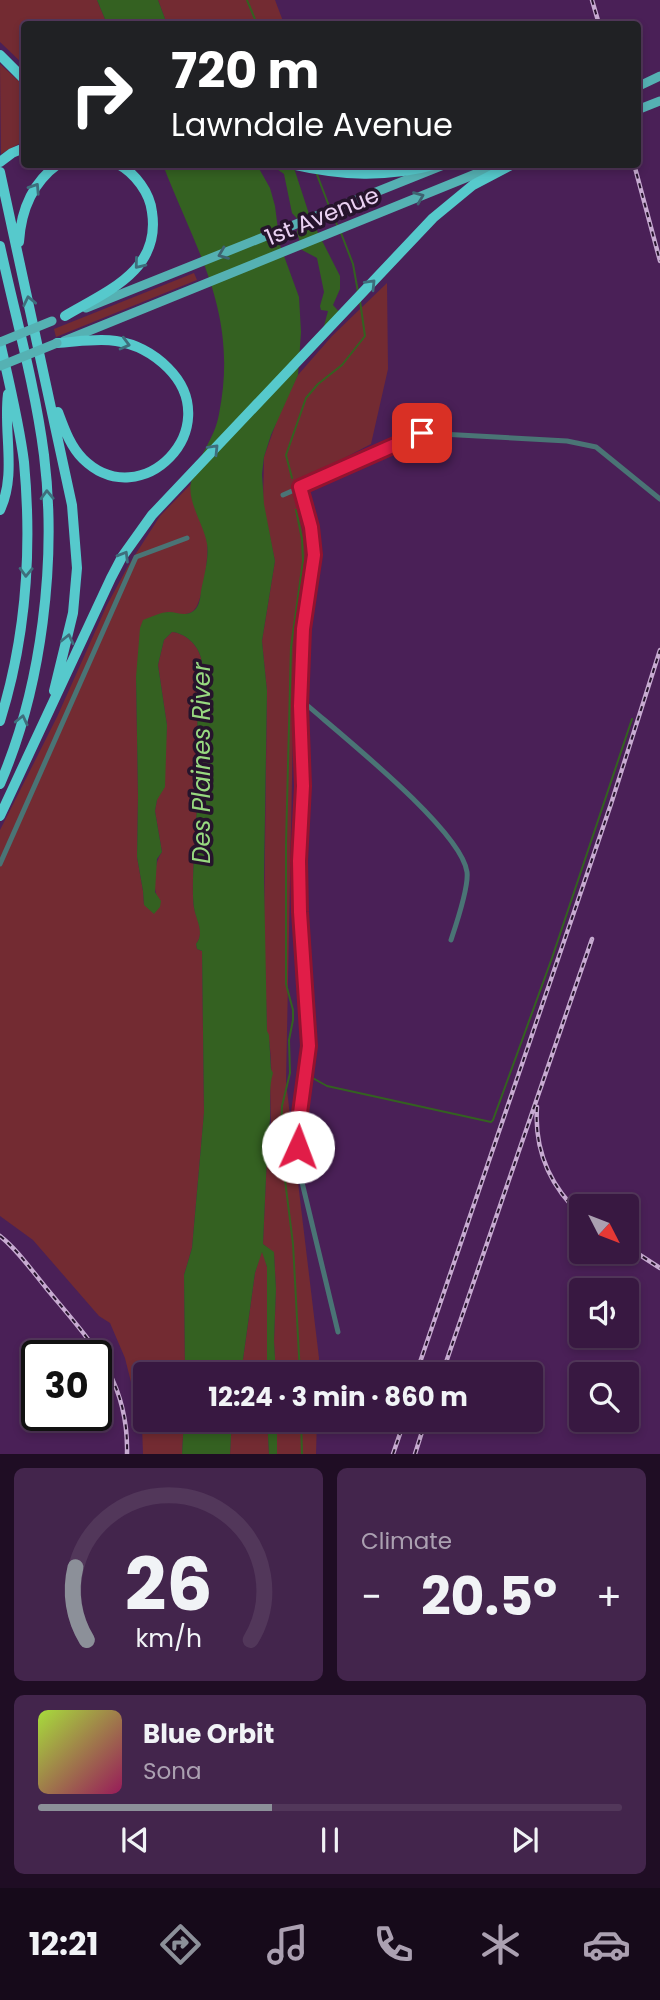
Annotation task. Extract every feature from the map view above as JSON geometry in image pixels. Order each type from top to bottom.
[{"type":"highway","points":[[0,55],[21,76]]},
{"type":"highway","points":[[0,162],[21,149]]},
{"type":"highway","points":[[22,267],[18,240],[23,212],[32,190],[53,168]]},
{"type":"highway","points":[[65,316],[121,283],[141,264],[150,248],[154,224],[151,202],[140,184],[124,168]]},
{"type":"highway","points":[[319,168],[391,175],[421,168]]},
{"type":"highway","points":[[0,816],[122,557],[166,498],[433,218],[474,185],[506,168]]},
{"type":"highway","points":[[0,172],[72,505],[77,568],[67,643],[42,728]]},
{"type":"highway","points":[[0,246],[44,455],[48,563],[43,622],[35,665],[20,729],[0,784]]},
{"type":"highway","points":[[47,384],[66,434],[74,447],[83,459],[107,473],[128,476],[149,473],[175,453],[185,436],[189,419],[183,387],[165,365],[153,356],[143,349],[114,341],[57,343]]},
{"type":"highway","points":[[0,342],[23,461],[27,540],[16,657],[0,721]]},
{"type":"highway","points":[[0,510],[8,474],[6,411],[9,383]]},
{"type":"main road","points":[[641,86],[660,78]]},
{"type":"main road","points":[[641,109],[660,103]]},
{"type":"main road","name":"1st Avenue","points":[[0,342],[436,168]]},
{"type":"main road","name":"1st Avenue","points":[[0,366],[490,168]]},
{"type":"street","points":[[283,495],[422,433],[567,441],[596,447],[660,499]]},
{"type":"street","points":[[300,487],[311,527],[314,555],[303,629],[300,699],[303,786],[299,861],[300,912],[309,1046],[298,1147],[306,1202],[338,1332]]},
{"type":"street","points":[[0,864],[136,557],[187,538]]},
{"type":"street","points":[[300,699],[442,827],[464,859],[468,875],[451,940]]},
{"type":"shaded area","points":[[0,0],[97,0],[106,21],[21,21],[21,62],[0,42]]},
{"type":"shaded area","points":[[158,0],[275,0],[283,21],[166,21]]},
{"type":"shaded area","points":[[0,64],[21,83],[21,143],[1,154]]},
{"type":"shaded area","points":[[194,273],[197,280],[56,337],[54,329]]},
{"type":"shaded area","points":[[387,283],[388,369],[371,444],[293,485],[308,559],[294,680],[286,1082],[319,1358],[319,1362],[275,1362],[274,1253],[263,1244],[268,1134],[271,1123],[271,1072],[264,929],[267,691],[262,641],[275,561],[263,504],[264,457],[281,409],[298,375],[332,336]]},
{"type":"shaded area","points":[[191,484],[207,542],[206,568],[197,607],[187,614],[167,612],[136,677],[137,857],[144,905],[158,899],[155,875],[162,852],[155,811],[165,756],[167,725],[158,665],[164,640],[172,632],[186,637],[194,644],[201,658],[202,669],[198,706],[193,890],[200,931],[196,944],[197,949],[202,951],[204,1113],[192,1248],[184,1275],[185,1362],[133,1362],[133,1390],[125,1358],[110,1323],[99,1316],[33,1240],[0,1216],[0,830],[57,717],[107,605],[160,516]]},
{"type":"shaded area","points":[[261,1252],[264,1253],[267,1267],[267,1362],[243,1362],[255,1273]]},
{"type":"shaded area","points":[[142,1432],[183,1432],[182,1454],[143,1454]]},
{"type":"shaded area","points":[[231,1432],[268,1432],[269,1454],[230,1454]]},
{"type":"shaded area","points":[[277,1432],[317,1432],[316,1454],[277,1454]]},
{"type":"water","points":[[97,0],[158,0],[166,21],[106,21]]},
{"type":"water","name":"Des Plaines River","points":[[164,168],[259,168],[270,188],[280,245],[299,297],[301,332],[298,375],[271,435],[262,474],[264,504],[275,561],[262,641],[267,691],[264,879],[267,1031],[273,1073],[270,1088],[263,1244],[274,1252],[275,1362],[267,1362],[267,1267],[262,1252],[255,1273],[243,1362],[185,1362],[184,1275],[192,1248],[204,1112],[202,951],[197,949],[196,944],[200,931],[193,890],[198,706],[202,669],[201,658],[194,644],[186,637],[172,632],[164,640],[158,665],[167,725],[165,787],[157,800],[155,811],[162,852],[157,859],[155,892],[161,901],[154,914],[144,905],[137,857],[136,677],[140,628],[143,620],[156,615],[166,612],[185,614],[195,609],[206,568],[205,536],[190,490],[197,464],[217,423],[224,378],[219,314],[211,285]]},
{"type":"water","points":[[275,168],[294,168],[310,217],[340,276],[340,289],[333,305],[341,314],[325,330],[328,311],[321,310],[320,306],[324,292],[317,258],[302,250],[297,232],[300,222],[292,213],[284,174]]},
{"type":"water","points":[[183,1432],[231,1432],[230,1454],[182,1454]]},
{"type":"water","points":[[268,1432],[277,1432],[277,1454],[269,1454]]},
{"type":"waterway","points":[[247,0],[256,21]]},
{"type":"waterway","points":[[316,172],[329,206]]},
{"type":"waterway","points":[[333,214],[337,225]]},
{"type":"waterway","points":[[341,233],[353,264],[358,292]]},
{"type":"waterway","points":[[292,478],[286,455],[306,398],[318,384],[342,365],[365,336],[360,301]]},
{"type":"waterway","points":[[296,510],[303,561],[291,647],[286,844],[286,984],[293,1020],[289,1040],[290,1073],[282,1106],[281,1148],[293,1244],[299,1362]]},
{"type":"waterway","points":[[309,1076],[327,1086],[491,1122],[493,1120],[552,958],[632,719]]},
{"type":"waterway","points":[[301,1432],[302,1454]]},
{"type":"railway","points":[[592,0],[598,21]]},
{"type":"railway","points":[[635,168],[660,261]]},
{"type":"railway","points":[[420,1362],[611,804],[660,650]]},
{"type":"railway","points":[[446,1362],[592,939]]},
{"type":"railway","points":[[537,1107],[541,1152],[553,1179],[569,1203]]},
{"type":"railway","points":[[0,1236],[19,1254],[92,1345],[104,1364],[122,1404],[127,1454]]},
{"type":"railway","points":[[639,1254],[660,1268]]},
{"type":"railway","points":[[393,1454],[401,1432]]},
{"type":"railway","points":[[415,1454],[422,1432]]},
{"type":"route","points":[[298,1147],[309,1046],[300,912],[299,861],[303,786],[300,706],[303,629],[314,555],[311,527],[300,487],[422,433]]}]
